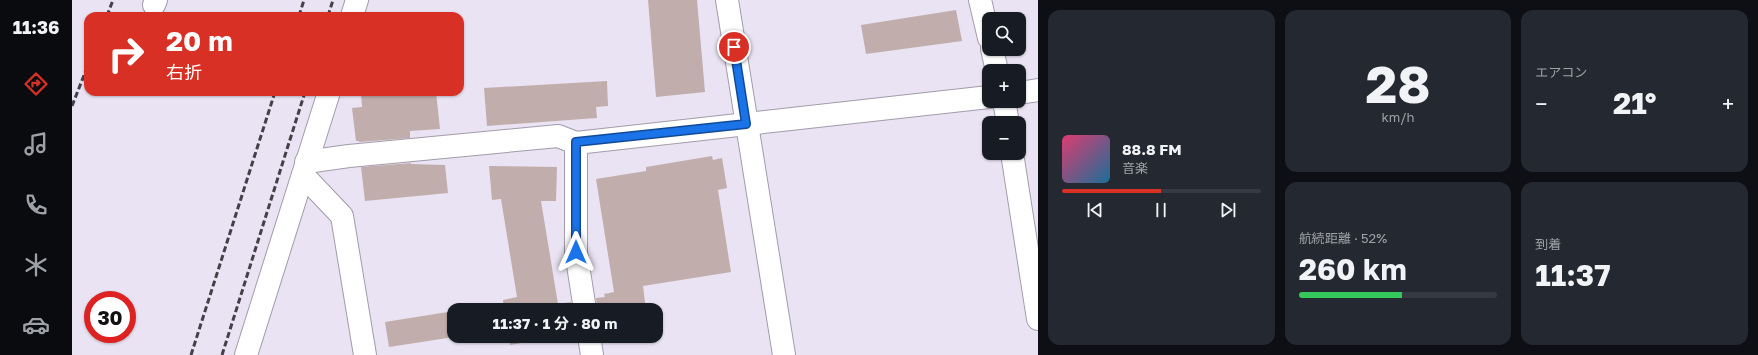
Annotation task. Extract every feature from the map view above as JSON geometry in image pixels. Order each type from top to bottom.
[{"type":"street","points":[[353,12],[357,0]]},
{"type":"street","points":[[727,0],[784,355]]},
{"type":"street","points":[[980,0],[983,12]]},
{"type":"street","points":[[1026,92],[1038,90]]},
{"type":"street","points":[[246,355],[327,96]]},
{"type":"street","points":[[304,169],[348,156],[558,136],[576,142],[982,98]]},
{"type":"street","points":[[576,142],[576,252],[584,303]]},
{"type":"street","points":[[1013,160],[1038,319]]},
{"type":"street","points":[[304,169],[342,216],[365,355]]},
{"type":"street","points":[[590,343],[592,355]]},
{"type":"building","points":[[648,0],[697,0],[705,92],[656,97]]},
{"type":"building","points":[[956,10],[962,41],[866,54],[861,25]]},
{"type":"building","points":[[607,81],[608,106],[596,107],[597,118],[487,126],[484,88]]},
{"type":"building","points":[[361,96],[436,96],[440,129],[410,131],[410,138],[359,142],[356,141],[352,108],[362,107]]},
{"type":"building","points":[[712,156],[713,160],[722,158],[727,188],[718,190],[731,272],[643,286],[645,303],[596,303],[596,298],[605,297],[604,294],[614,292],[596,179],[646,171],[646,167]]},
{"type":"building","points":[[411,163],[445,165],[448,193],[365,201],[361,167]]},
{"type":"building","points":[[489,166],[557,167],[556,201],[541,201],[558,303],[503,303],[503,300],[517,297],[501,199],[492,200]]},
{"type":"building","points":[[447,312],[447,338],[389,347],[385,322]]},
{"type":"building","points":[[510,343],[522,343],[510,345]]},
{"type":"railway","points":[[108,12],[113,0]]},
{"type":"railway","points":[[300,12],[304,0]]},
{"type":"railway","points":[[329,12],[333,0]]},
{"type":"railway","points":[[72,106],[84,75]]},
{"type":"railway","points":[[191,355],[274,96]]},
{"type":"railway","points":[[222,355],[304,96]]},
{"type":"route","points":[[576,252],[576,142],[746,124],[734,47]]}]
